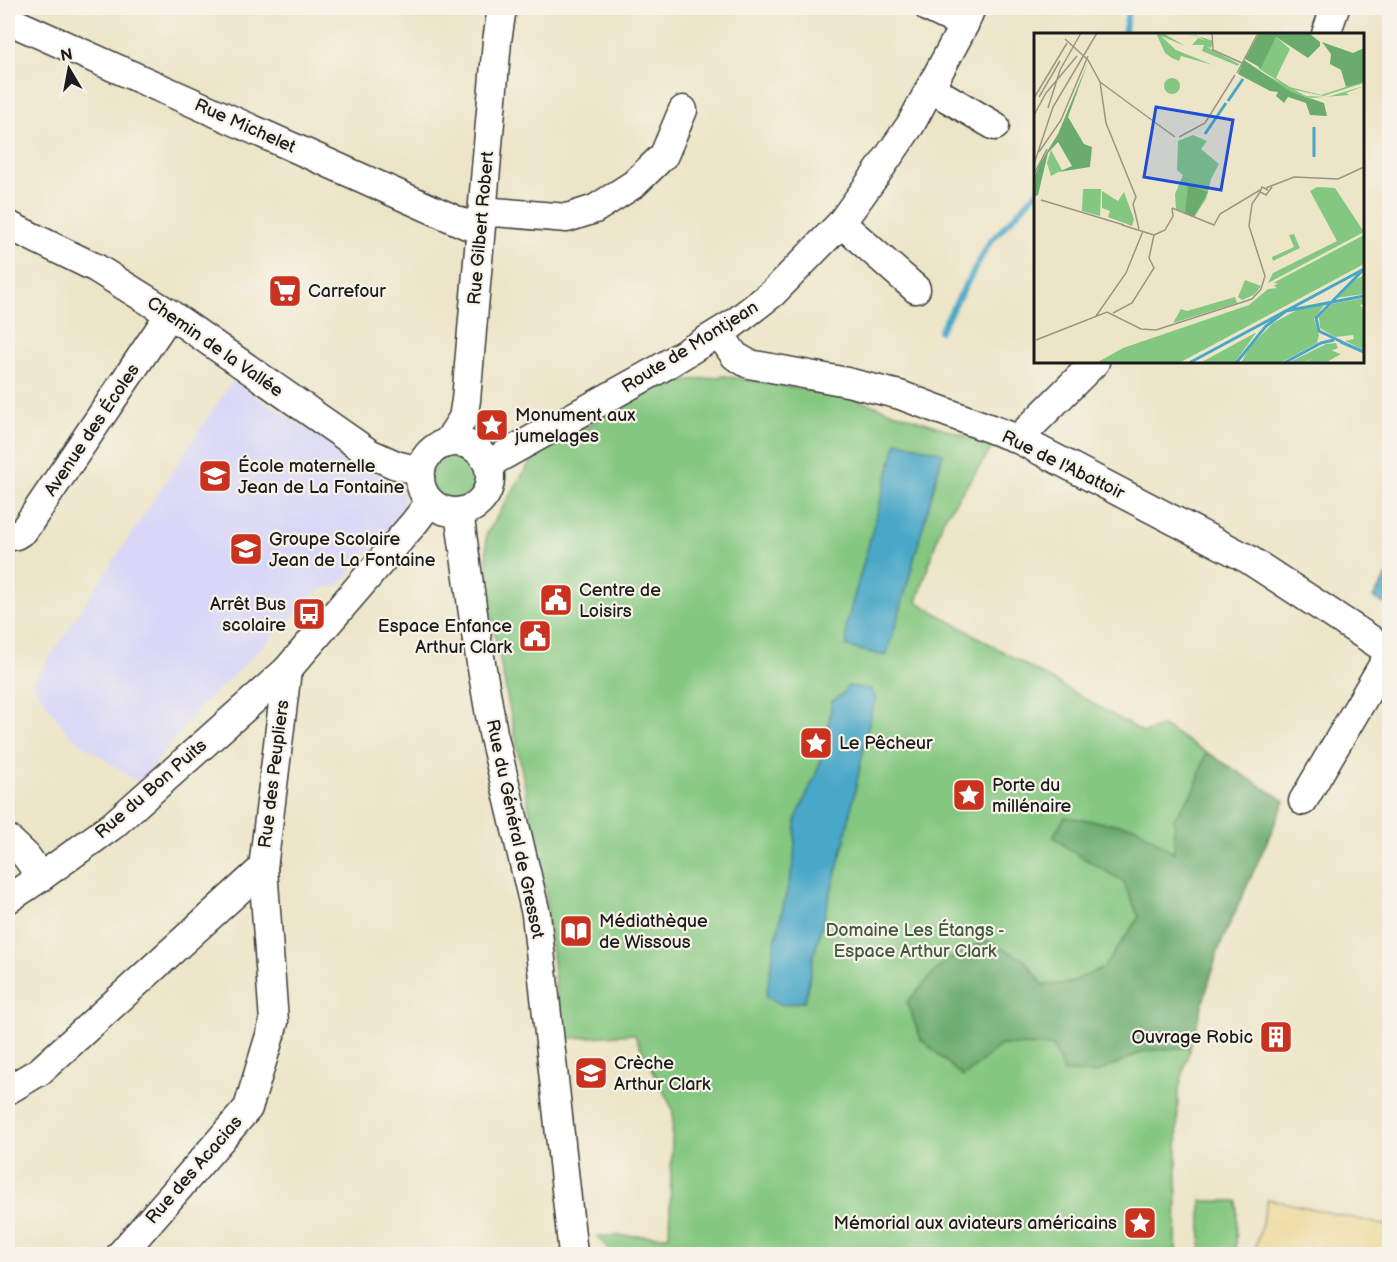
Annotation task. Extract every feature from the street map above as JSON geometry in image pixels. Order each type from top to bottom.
[{"type":"street","name":"Rue Gilbert Robert","points":[[447,443],[464,418],[497,41],[502,8]]},
{"type":"street","points":[[929,8],[968,16]]},
{"type":"street","points":[[1326,33],[1335,8]]},
{"type":"street","name":"Route de Montjean","points":[[488,464],[621,391],[719,333],[773,293],[841,223],[911,124],[968,16]]},
{"type":"street","name":"Rue Michelet","points":[[8,20],[467,225],[494,212],[567,218],[595,209],[634,184],[664,154],[683,110]]},
{"type":"street","points":[[930,88],[995,126]]},
{"type":"street","points":[[841,223],[916,289]]},
{"type":"street","name":"Chemin de la Vallée","points":[[8,225],[96,268],[170,314],[351,441],[382,459],[421,471]]},
{"type":"street","name":"Avenue des Écoles","points":[[8,537],[24,530],[30,522],[170,314]]},
{"type":"street","name":"Rue de l'Abattoir","points":[[719,333],[735,356],[748,364],[847,382],[900,395],[1018,439],[1248,559],[1389,652]]},
{"type":"street","points":[[1018,439],[1094,363]]},
{"type":"street","points":[[459,442],[471,446],[481,453],[488,464],[491,474],[486,495],[470,509],[449,512],[439,508],[424,493],[421,471],[428,456],[436,448],[447,443],[459,442]]},
{"type":"street","points":[[287,670],[430,501]]},
{"type":"street","name":"Rue du Général de Gressot","points":[[459,512],[493,733],[536,914],[573,1254]]},
{"type":"street","points":[[1303,801],[1389,652]]},
{"type":"street","name":"Rue des Peupliers","points":[[8,1090],[40,1071],[263,868],[287,670]]},
{"type":"street","name":"Rue du Bon Puits","points":[[8,899],[112,826],[287,670]]},
{"type":"street","points":[[8,838],[26,856],[41,877]]},
{"type":"street","name":"Rue des Acacias","points":[[122,1254],[248,1108],[274,1022],[263,868]]},
{"type":"shaded area","name":"Groupe Scolaire Jean de La Fontaine","points":[[232,381],[391,481],[403,491],[404,512],[336,588],[324,587],[194,713],[140,784],[69,735],[32,684]]},
{"type":"green space","name":"Domaine Les Étangs - Espace Arthur Clark","points":[[724,376],[848,397],[994,445],[943,520],[917,602],[1144,733],[1163,726],[1285,801],[1219,948],[1178,1093],[1176,1254],[613,1254],[597,1236],[669,1236],[673,1110],[634,1034],[561,1039],[545,889],[488,599],[486,535],[535,454],[667,383]]},
{"type":"green space","points":[[454,454],[463,455],[471,460],[476,468],[476,486],[471,494],[463,499],[454,500],[445,499],[437,494],[432,486],[431,477],[432,468],[437,460],[445,455]]},
{"type":"green space","points":[[1206,752],[1285,801],[1219,948],[1190,1047],[1145,1051],[1096,1073],[1064,1072],[1053,1046],[1001,1045],[963,1077],[921,1039],[907,1002],[944,962],[986,940],[1025,960],[1043,985],[1070,983],[1104,967],[1139,917],[1123,881],[1071,851],[1053,836],[1065,817],[1136,827],[1174,853],[1174,818],[1195,789]]},
{"type":"green space","points":[[1201,1201],[1237,1201],[1236,1254],[1201,1254]]},
{"type":"sand","points":[[1268,1199],[1389,1226],[1389,1254],[1254,1254]]},
{"type":"water","points":[[897,441],[943,453],[886,656],[847,647],[846,626]]},
{"type":"water","points":[[1387,575],[1389,576],[1389,595],[1384,604],[1373,598]]},
{"type":"water","points":[[847,686],[871,689],[876,699],[845,839],[813,959],[805,1001],[783,1005],[766,997],[774,947],[794,860],[796,819],[818,769],[832,701],[842,695]]},
{"type":"waterway","points":[[1124,33],[1129,8]]},
{"type":"waterway","points":[[940,331],[990,242],[1034,195]]},
{"type":"place","name":"Carrefour","points":[[285,291]]},
{"type":"place","name":"Monument aux jumelages","points":[[492,425]]},
{"type":"place","name":"École maternelle Jean de La Fontaine","points":[[215,476]]},
{"type":"place","name":"Groupe Scolaire Jean de La Fontaine","points":[[246,549]]},
{"type":"place","name":"Centre de Loisirs","points":[[556,600]]},
{"type":"place","name":"Arrêt Bus scolaire","points":[[309,614]]},
{"type":"place","name":"Espace Enfance Arthur Clark","points":[[535,636]]},
{"type":"place","name":"Le Pêcheur","points":[[816,743]]},
{"type":"place","name":"Porte du millénaire","points":[[969,795]]},
{"type":"place","name":"Médiathèque de Wissous","points":[[576,931]]},
{"type":"place","name":"Ouvrage Robic","points":[[1276,1037]]},
{"type":"place","name":"Crèche Arthur Clark","points":[[591,1073]]},
{"type":"place","name":"Mémorial aux aviateurs américains","points":[[1140,1223]]}]
